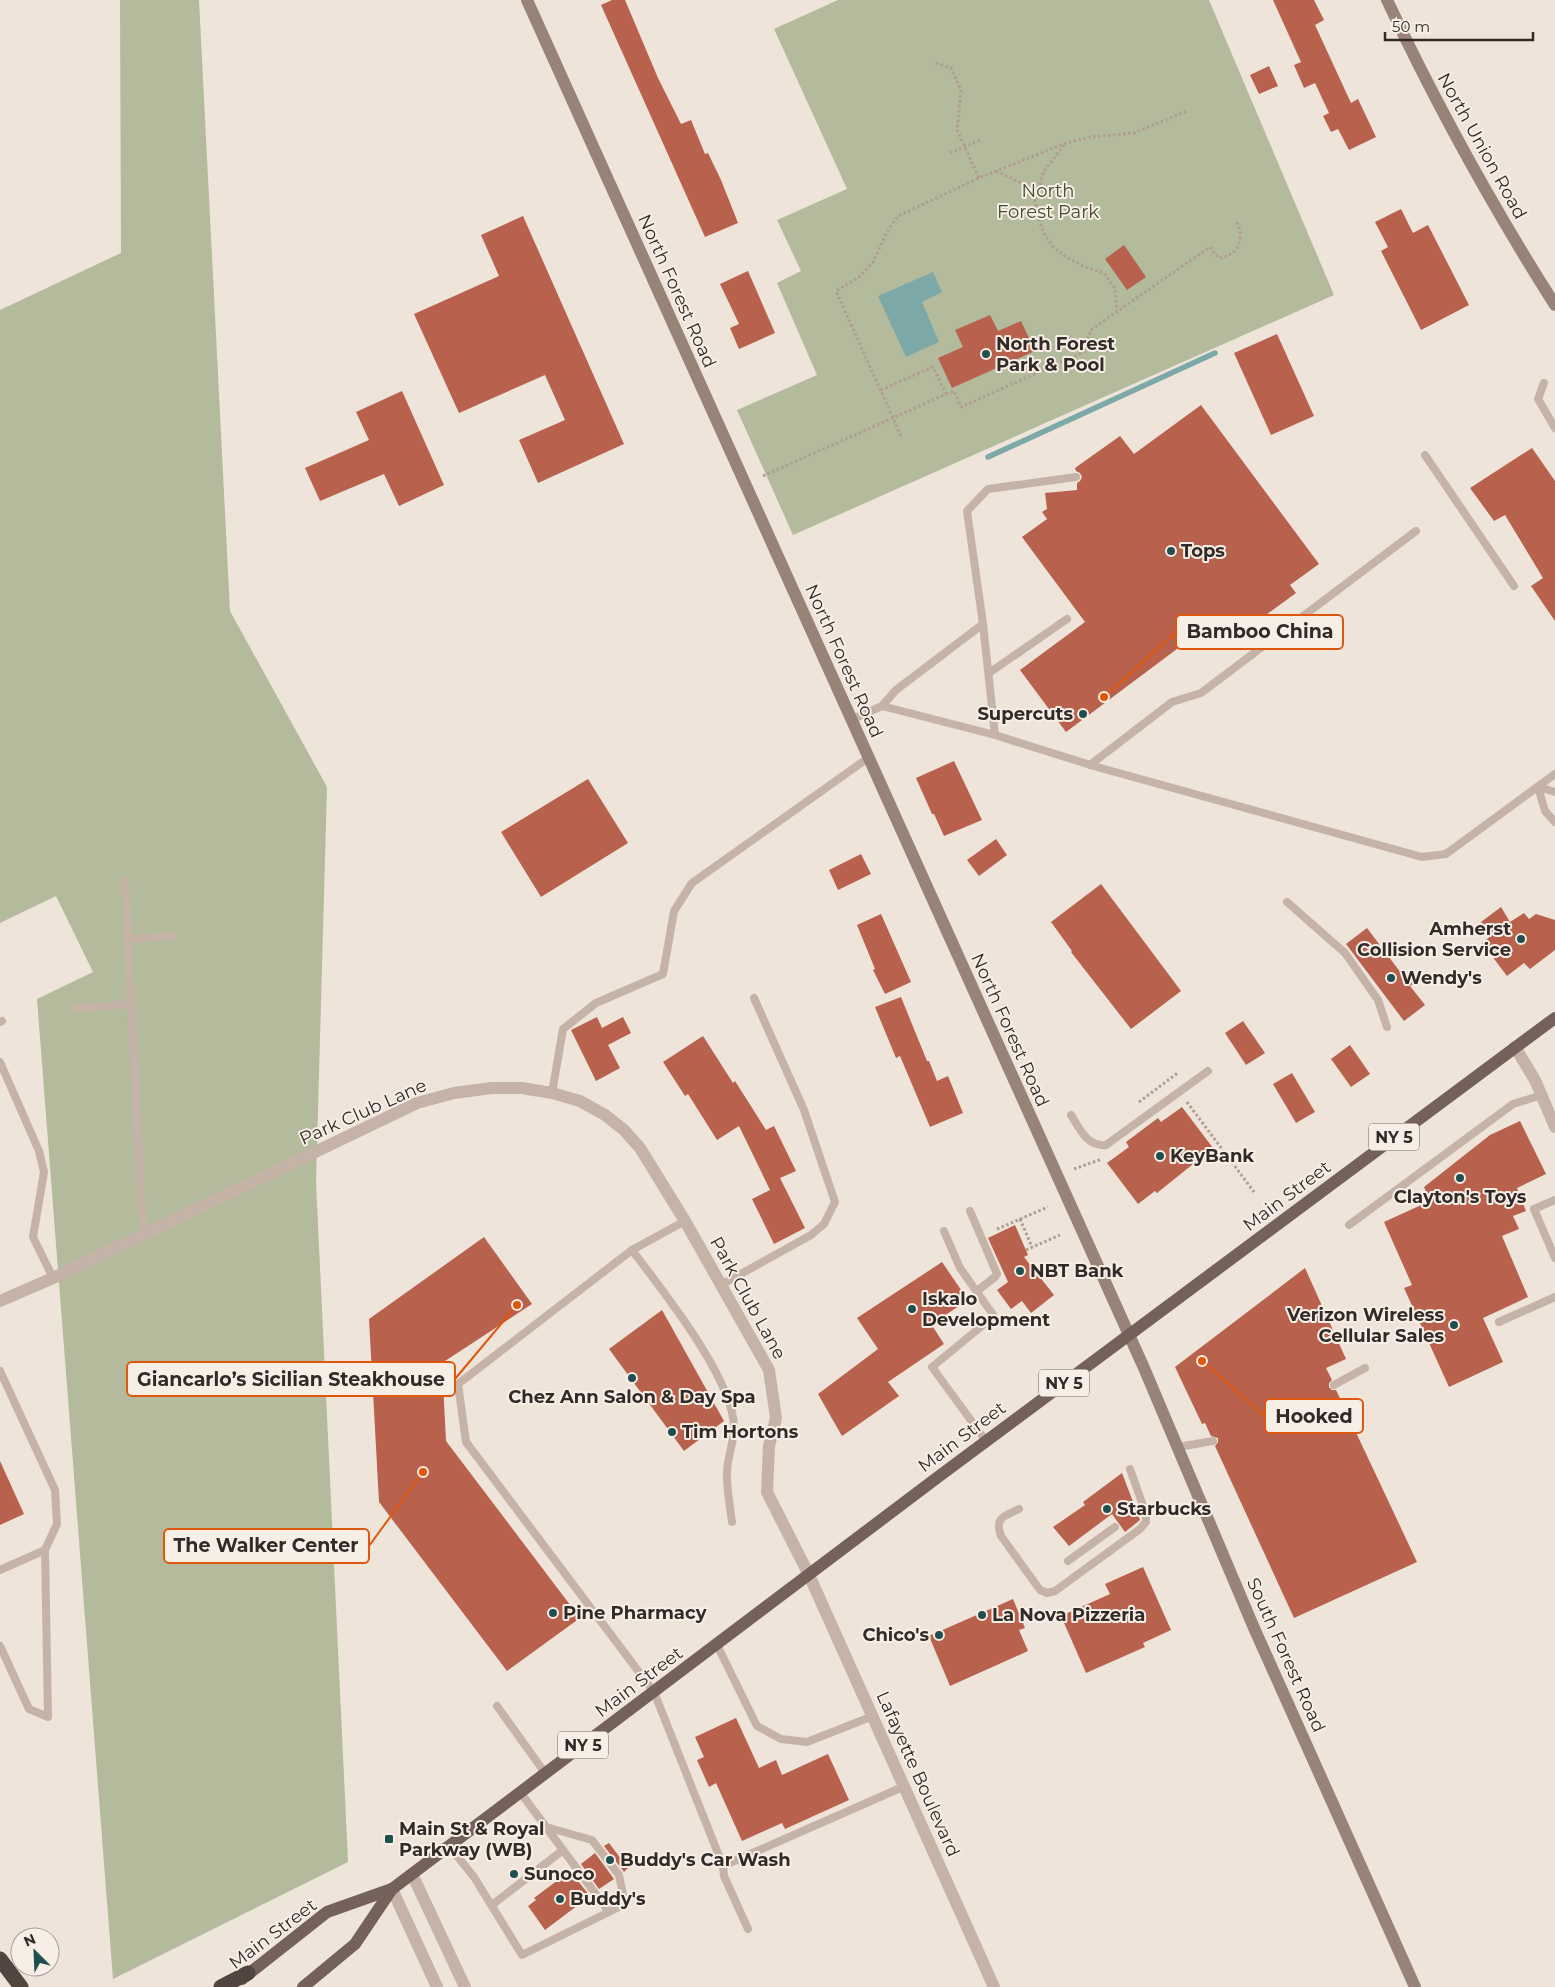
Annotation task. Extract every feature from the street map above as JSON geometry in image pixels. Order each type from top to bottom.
[{"type":"highway","points":[[0,1959],[21,1987]]},
{"type":"highway","points":[[221,1987],[248,1973]]},
{"type":"main road","name":"Main Street","points":[[232,1987],[327,1912],[392,1888],[412,1874],[986,1441],[1555,1018]]},
{"type":"main road","name":"Main Street","points":[[303,1987],[355,1944],[392,1888]]},
{"type":"street","name":"North Forest Road","points":[[527,0],[1129,1335]]},
{"type":"street","name":"North Union Road","points":[[1387,0],[1436,100],[1471,165],[1506,228],[1555,305]]},
{"type":"street","points":[[1515,1048],[1535,1080],[1555,1127]]},
{"type":"street","name":"Park Club Lane","points":[[0,1301],[53,1278],[417,1104],[454,1092],[492,1088],[522,1088],[552,1093],[580,1101],[606,1115],[624,1130],[640,1148],[685,1221],[769,1370],[776,1418],[769,1446],[767,1492],[809,1575]]},
{"type":"street","name":"South Forest Road","points":[[1129,1335],[1178,1446],[1254,1628],[1415,1987]]},
{"type":"street","name":"Lafayette Boulevard","points":[[809,1575],[994,1987]]},
{"type":"street","points":[[412,1874],[465,1987]]},
{"type":"street","points":[[392,1888],[437,1987]]},
{"type":"lane","points":[[1544,384],[1538,399],[1555,428]]},
{"type":"lane","points":[[1425,455],[1514,586]]},
{"type":"lane","points":[[995,735],[983,624],[967,511],[988,489],[1076,477]]},
{"type":"lane","points":[[1090,765],[1172,702],[1201,693],[1416,531]]},
{"type":"lane","points":[[989,673],[1067,620]]},
{"type":"lane","points":[[851,720],[882,706],[896,690],[983,624]]},
{"type":"lane","points":[[882,706],[995,735],[1090,765],[1422,857],[1446,854],[1555,774]]},
{"type":"lane","points":[[552,1093],[563,1029],[596,1003],[663,974],[674,912],[692,883],[868,758]]},
{"type":"lane","points":[[1538,787],[1555,792]]},
{"type":"lane","points":[[1538,787],[1545,811],[1555,822]]},
{"type":"lane","points":[[125,881],[143,1235]]},
{"type":"lane","points":[[1287,902],[1345,954],[1378,1000],[1387,1027]]},
{"type":"lane","points":[[128,940],[173,936]]},
{"type":"lane","points":[[721,1285],[811,1235],[824,1224],[835,1202],[804,1110],[754,998]]},
{"type":"lane","points":[[76,1008],[131,1004]]},
{"type":"lane","points":[[0,1062],[39,1151],[44,1172],[33,1236],[53,1278]]},
{"type":"lane","points":[[1071,1115],[1091,1143],[1098,1146],[1106,1145],[1208,1071]]},
{"type":"lane","points":[[1349,1226],[1513,1104],[1542,1095]]},
{"type":"lane","points":[[1555,1200],[1534,1209],[1555,1258]]},
{"type":"lane","points":[[970,1211],[997,1274],[977,1291]]},
{"type":"lane","points":[[685,1221],[632,1250],[458,1384],[466,1442],[654,1692],[723,1866],[724,1876],[748,1929]]},
{"type":"lane","points":[[944,1231],[960,1268],[994,1316],[932,1367],[986,1441]]},
{"type":"lane","points":[[632,1250],[706,1356],[728,1399],[734,1427],[726,1476],[732,1522]]},
{"type":"lane","points":[[1499,1322],[1555,1297]]},
{"type":"lane","points":[[1334,1385],[1366,1368]]},
{"type":"lane","points":[[0,1371],[55,1490],[57,1524],[44,1550],[48,1717],[29,1709],[0,1646]]},
{"type":"lane","points":[[1178,1446],[1213,1441]]},
{"type":"lane","points":[[1019,1509],[1003,1517],[999,1521],[998,1528],[1040,1590],[1047,1593],[1055,1591],[1140,1529],[1146,1522],[1146,1514],[1130,1469]]},
{"type":"lane","points":[[1068,1562],[1115,1527]]},
{"type":"lane","points":[[0,1570],[44,1550]]},
{"type":"lane","points":[[717,1645],[757,1726],[781,1739],[807,1742],[873,1716]]},
{"type":"lane","points":[[497,1706],[545,1773]]},
{"type":"lane","points":[[723,1866],[905,1786]]},
{"type":"lane","points":[[520,1792],[609,1912]]},
{"type":"lane","points":[[449,1846],[474,1877],[522,1956],[625,1904],[620,1875],[592,1840],[546,1827]]},
{"type":"lane","points":[[492,1905],[563,1850]]},
{"type":"path","points":[[936,63],[951,68],[961,90],[957,126],[979,178]]},
{"type":"path","points":[[901,436],[836,291],[860,277],[873,262],[888,230],[898,216],[979,178],[1066,143],[1091,137],[1134,133],[1187,111]]},
{"type":"path","points":[[950,153],[980,140]]},
{"type":"path","points":[[1035,200],[1044,171],[1066,143]]},
{"type":"path","points":[[996,171],[1025,185],[1035,200],[1038,218],[1045,235],[1053,247],[1066,257],[1085,267],[1104,273],[1115,288],[1117,312]]},
{"type":"path","points":[[763,476],[946,394],[954,391],[961,407],[1086,351],[1086,342],[1092,329],[1210,247],[1218,258],[1231,253],[1240,245],[1241,237],[1236,221]]},
{"type":"path","points":[[881,390],[933,367],[946,394]]},
{"type":"path","points":[[1183,1098],[1254,1192]]},
{"type":"path","points":[[1197,1127],[1202,1123]]},
{"type":"path","points":[[997,1229],[1048,1207]]},
{"type":"path","points":[[1020,1219],[1032,1247]]},
{"type":"path","points":[[1026,1250],[1060,1235]]},
{"type":"green space","points":[[120,0],[199,0],[230,611],[327,787],[316,1182],[348,1862],[113,1979],[37,999],[93,972],[56,896],[0,923],[0,310],[121,253]]},
{"type":"green space","name":"North Forest Park","points":[[838,0],[1209,0],[1334,295],[793,535],[737,410],[817,375],[777,283],[801,271],[777,220],[847,189],[774,29]]},
{"type":"water","points":[[933,272],[942,292],[922,302],[939,342],[906,357],[878,296]]},
{"type":"building","points":[[612,0],[625,0],[658,78],[681,124],[691,120],[705,154],[708,153],[721,180],[738,223],[705,237],[601,5]]},
{"type":"building","points":[[1273,0],[1314,0],[1324,20],[1315,25],[1351,103],[1358,99],[1376,137],[1349,150],[1338,129],[1331,132],[1323,116],[1329,113],[1315,83],[1304,88],[1294,65],[1301,62]]},
{"type":"building","points":[[1269,66],[1278,86],[1259,94],[1250,75]]},
{"type":"building","points":[[1401,209],[1413,233],[1428,225],[1469,305],[1421,330],[1381,251],[1388,247],[1375,222]]},
{"type":"building","points":[[523,216],[624,444],[538,483],[519,440],[565,420],[545,375],[459,413],[414,314],[499,276],[481,235]]},
{"type":"building","points":[[1124,245],[1146,277],[1127,290],[1105,259]]},
{"type":"building","points":[[748,271],[775,333],[739,349],[730,328],[739,324],[720,284]]},
{"type":"building","name":"North Forest Park & Pool","points":[[990,315],[998,331],[1021,321],[1035,351],[952,388],[938,358],[963,347],[955,330]]},
{"type":"building","points":[[1277,334],[1314,416],[1271,435],[1234,353]]},
{"type":"building","points":[[402,391],[444,485],[399,506],[384,474],[320,501],[305,468],[369,440],[356,412]]},
{"type":"building","name":"Tops","points":[[1201,405],[1319,564],[1290,585],[1296,593],[1237,636],[1232,628],[1202,649],[1193,637],[1066,732],[1020,670],[1085,622],[1022,537],[1047,519],[1042,512],[1047,509],[1045,493],[1077,490],[1077,483],[1082,477],[1075,468],[1120,436],[1134,454]]},
{"type":"building","points":[[1532,448],[1555,481],[1555,621],[1531,586],[1543,578],[1505,515],[1494,521],[1470,488]]},
{"type":"building","points":[[954,761],[982,820],[944,836],[916,778]]},
{"type":"building","points":[[588,779],[628,843],[541,897],[501,832]]},
{"type":"building","points":[[996,839],[1007,855],[979,876],[967,860]]},
{"type":"building","points":[[861,854],[871,874],[838,890],[829,870]]},
{"type":"building","points":[[1101,884],[1181,991],[1131,1029],[1071,952],[1051,922]]},
{"type":"building","name":"Amherst Collision Service","points":[[1501,907],[1510,922],[1524,913],[1529,919],[1536,914],[1555,920],[1555,950],[1530,969],[1524,963],[1507,976],[1482,943],[1492,935],[1481,922]]},
{"type":"building","points":[[881,914],[911,982],[885,994],[873,970],[875,969],[857,925]]},
{"type":"building","name":"Wendy's","points":[[1367,928],[1401,973],[1405,970],[1415,983],[1410,986],[1425,1005],[1404,1021],[1346,944]]},
{"type":"building","points":[[901,997],[937,1081],[948,1076],[963,1113],[930,1127],[900,1056],[896,1058],[875,1007]]},
{"type":"building","points":[[597,1017],[602,1028],[623,1017],[631,1033],[608,1045],[620,1068],[596,1081],[571,1030]]},
{"type":"building","points":[[1243,1021],[1265,1053],[1246,1065],[1225,1033]]},
{"type":"building","points":[[703,1036],[733,1083],[735,1081],[766,1130],[774,1126],[796,1171],[780,1178],[805,1228],[774,1244],[752,1199],[770,1190],[739,1126],[717,1140],[688,1094],[685,1096],[663,1062]]},
{"type":"building","points":[[1350,1045],[1370,1074],[1351,1087],[1331,1059]]},
{"type":"building","points":[[1292,1073],[1315,1112],[1296,1123],[1273,1084]]},
{"type":"building","name":"KeyBank","points":[[1182,1107],[1213,1148],[1157,1193],[1155,1191],[1138,1204],[1107,1163],[1129,1147],[1126,1142],[1158,1118],[1161,1122]]},
{"type":"building","points":[[1520,1121],[1546,1174],[1517,1188],[1526,1211],[1513,1216],[1519,1229],[1502,1236],[1528,1297],[1483,1318],[1503,1362],[1449,1387],[1404,1288],[1412,1285],[1384,1222],[1430,1201],[1424,1187],[1490,1135]]},
{"type":"building","name":"NBT Bank","points":[[1015,1225],[1028,1255],[1024,1257],[1054,1295],[1031,1313],[1022,1301],[1011,1309],[997,1290],[1008,1282],[988,1238]]},
{"type":"building","points":[[484,1237],[532,1304],[442,1363],[446,1441],[580,1618],[507,1671],[379,1502],[369,1319]]},
{"type":"building","points":[[942,1262],[968,1300],[941,1318],[942,1321],[933,1327],[944,1344],[888,1382],[899,1396],[842,1436],[818,1394],[878,1349],[857,1318]]},
{"type":"building","points":[[1305,1268],[1346,1359],[1326,1368],[1332,1380],[1329,1383],[1329,1387],[1332,1390],[1336,1390],[1417,1562],[1294,1618],[1215,1446],[1218,1438],[1211,1436],[1205,1423],[1202,1424],[1175,1367]]},
{"type":"building","points":[[662,1310],[724,1421],[684,1451],[609,1349]]},
{"type":"building","points":[[0,1461],[24,1514],[0,1525]]},
{"type":"building","name":"Starbucks","points":[[1122,1473],[1140,1520],[1125,1532],[1112,1514],[1069,1546],[1053,1527],[1085,1505],[1083,1502]]},
{"type":"building","points":[[1143,1567],[1171,1630],[1143,1643],[1145,1647],[1086,1673],[1061,1616],[1110,1594],[1105,1584]]},
{"type":"building","points":[[1013,1599],[1025,1628],[1019,1630],[1028,1651],[950,1686],[929,1636]]},
{"type":"building","points":[[736,1718],[759,1768],[776,1760],[782,1775],[828,1754],[849,1800],[785,1829],[782,1823],[742,1841],[716,1783],[709,1787],[697,1760],[704,1757],[695,1737]]},
{"type":"building","points":[[609,1843],[628,1868],[624,1872],[604,1846]]},
{"type":"building","points":[[595,1853],[614,1879],[599,1889],[581,1864]]},
{"type":"building","name":"Buddy's","points":[[570,1871],[590,1896],[545,1930],[528,1906],[536,1900],[534,1898]]},
{"type":"waterway","points":[[988,457],[1215,353]]},
{"type":"place","name":"North Forest Park & Pool","points":[[986,354]]},
{"type":"place","name":"Tops","points":[[1171,551]]},
{"type":"place","name":"Bamboo China","points":[[1104,697]]},
{"type":"place","name":"Supercuts","points":[[1083,714]]},
{"type":"place","name":"Amherst Collision Service","points":[[1521,939]]},
{"type":"place","name":"Wendy's","points":[[1391,978]]},
{"type":"place","name":"KeyBank","points":[[1160,1156]]},
{"type":"place","name":"Clayton's Toys","points":[[1460,1178]]},
{"type":"place","name":"NBT Bank","points":[[1020,1271]]},
{"type":"place","name":"Giancarlo’s Sicilian Steakhouse","points":[[517,1305]]},
{"type":"place","name":"Iskalo Development","points":[[912,1309]]},
{"type":"place","name":"Verizon Wireless Cellular Sales","points":[[1454,1325]]},
{"type":"place","name":"Hooked","points":[[1202,1361]]},
{"type":"place","name":"Chez Ann Salon & Day Spa","points":[[632,1378]]},
{"type":"place","name":"Tim Hortons","points":[[672,1432]]},
{"type":"place","name":"The Walker Center","points":[[423,1472]]},
{"type":"place","name":"Starbucks","points":[[1107,1509]]},
{"type":"place","name":"Pine Pharmacy","points":[[553,1613]]},
{"type":"place","name":"La Nova Pizzeria","points":[[982,1615]]},
{"type":"place","name":"Chico's","points":[[939,1635]]},
{"type":"place","name":"Main St & Royal Parkway (WB)","points":[[389,1839]]},
{"type":"place","name":"Buddy's Car Wash","points":[[610,1860]]},
{"type":"place","name":"Sunoco","points":[[514,1874]]},
{"type":"place","name":"Buddy's","points":[[560,1899]]}]
